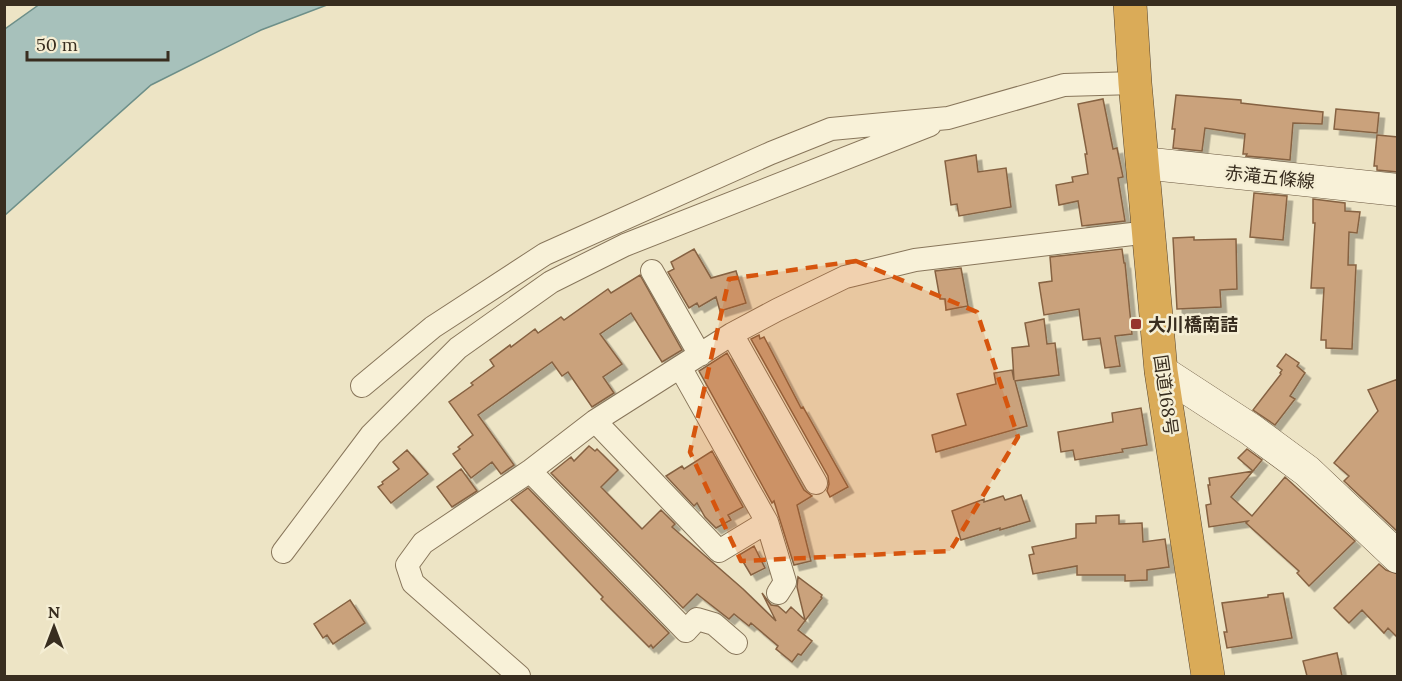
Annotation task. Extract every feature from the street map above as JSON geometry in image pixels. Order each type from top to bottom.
[{"type":"highway","name":"国道168号","points":[[1130,4],[1134,76],[1161,371],[1208,676]]},
{"type":"street","points":[[283,552],[371,435],[458,348],[550,282],[624,245],[948,118],[1064,86],[1134,76]]},
{"type":"street","points":[[362,386],[433,327],[545,254],[631,214],[831,129],[948,118]]},
{"type":"street","name":"赤滝五條線","points":[[1142,163],[1398,190]]},
{"type":"street","points":[[519,676],[413,582],[407,565],[423,543],[531,471],[595,421],[732,334],[845,277],[915,260],[1149,232]]},
{"type":"street","points":[[652,271],[700,355]]},
{"type":"street","points":[[732,334],[816,483]]},
{"type":"street","points":[[680,367],[768,522],[785,582],[778,592]]},
{"type":"street","points":[[1161,371],[1250,429],[1307,471],[1398,557]]},
{"type":"street","points":[[595,421],[719,551],[768,522]]},
{"type":"street","points":[[531,471],[686,632],[697,619],[714,624],[736,643]]},
{"type":"highlighted area","points":[[856,261],[977,312],[1018,437],[950,551],[741,561],[690,452],[729,279]]},
{"type":"water","points":[[40,4],[327,5],[261,30],[151,85],[5,215],[5,29]]},
{"type":"building","points":[[1176,95],[1241,100],[1241,103],[1323,112],[1322,124],[1293,123],[1290,160],[1246,156],[1247,154],[1243,154],[1245,134],[1205,128],[1202,151],[1173,148],[1175,129],[1172,129]]},
{"type":"building","points":[[1103,99],[1113,149],[1117,148],[1123,177],[1118,178],[1125,221],[1082,226],[1078,201],[1059,205],[1056,185],[1073,182],[1072,177],[1088,174],[1085,154],[1087,154],[1078,104]]},
{"type":"building","points":[[1336,109],[1379,113],[1377,133],[1334,129]]},
{"type":"building","points":[[1377,135],[1398,137],[1398,172],[1377,170],[1377,166],[1374,166]]},
{"type":"building","points":[[976,155],[978,172],[1006,168],[1011,207],[959,216],[957,204],[951,205],[945,161]]},
{"type":"building","points":[[1254,193],[1287,196],[1283,240],[1250,237]]},
{"type":"building","points":[[1313,199],[1345,203],[1345,211],[1360,212],[1357,233],[1349,232],[1348,265],[1356,265],[1352,349],[1326,348],[1326,340],[1321,340],[1324,288],[1311,288],[1315,223],[1313,223]]},
{"type":"building","points":[[1194,237],[1194,240],[1236,239],[1237,289],[1220,290],[1221,307],[1177,309],[1173,238]]},
{"type":"building","points":[[694,249],[711,278],[736,271],[746,303],[720,311],[716,297],[699,307],[697,303],[689,308],[668,272],[674,269],[671,262]]},
{"type":"building","points":[[1122,249],[1132,334],[1115,336],[1120,366],[1105,368],[1100,338],[1083,340],[1079,309],[1044,315],[1039,283],[1052,281],[1050,257]]},
{"type":"building","points":[[961,268],[968,306],[946,310],[945,299],[940,299],[935,271]]},
{"type":"building","points":[[640,275],[682,350],[662,362],[631,313],[600,334],[622,364],[603,377],[614,393],[592,407],[568,372],[562,376],[552,362],[478,415],[514,465],[501,474],[492,462],[471,478],[453,454],[473,435],[449,402],[494,366],[490,360],[510,345],[511,347],[535,329],[538,333],[561,317],[564,320],[608,289],[611,293]]},
{"type":"building","points":[[1044,319],[1047,344],[1055,343],[1059,375],[1015,381],[1027,426],[936,452],[932,435],[966,425],[957,394],[996,384],[994,373],[1012,370],[1014,380],[1012,348],[1029,346],[1025,323]]},
{"type":"building","points":[[759,335],[760,339],[764,337],[801,408],[803,407],[848,487],[830,497],[827,491],[828,476],[751,339]]},
{"type":"building","points":[[727,353],[804,490],[812,496],[797,505],[811,561],[794,565],[774,501],[772,503],[699,371]]},
{"type":"building","points":[[1286,354],[1299,363],[1297,366],[1305,373],[1290,396],[1295,399],[1275,425],[1253,410],[1281,374],[1282,370],[1277,366]]},
{"type":"building","points":[[1398,379],[1398,532],[1344,481],[1349,476],[1334,463],[1378,411],[1368,390]]},
{"type":"building","points":[[1141,408],[1147,445],[1122,449],[1123,452],[1075,460],[1073,450],[1061,452],[1058,432],[1113,422],[1112,413]]},
{"type":"building","points":[[589,446],[595,451],[597,449],[618,470],[601,487],[642,529],[661,510],[675,524],[672,527],[776,621],[762,593],[771,605],[778,606],[786,613],[791,607],[805,620],[797,587],[798,577],[822,595],[822,598],[798,630],[812,641],[801,655],[798,654],[792,662],[776,649],[778,646],[751,623],[749,626],[734,614],[729,619],[697,594],[683,608],[551,473],[571,457],[574,461]]},
{"type":"building","points":[[1247,449],[1262,460],[1253,471],[1238,458]]},
{"type":"building","points":[[407,450],[428,474],[391,503],[378,487],[399,469],[393,462]]},
{"type":"building","points":[[712,451],[743,507],[728,515],[731,520],[716,528],[705,517],[697,503],[694,506],[666,476],[682,466],[684,469]]},
{"type":"building","points":[[461,469],[477,491],[452,507],[437,487]]},
{"type":"building","points":[[1253,471],[1231,497],[1252,516],[1285,477],[1355,541],[1309,586],[1297,573],[1299,571],[1246,523],[1248,521],[1209,527],[1206,505],[1211,504],[1209,478]]},
{"type":"building","points":[[528,488],[669,633],[653,648],[651,645],[649,647],[601,599],[603,597],[511,500]]},
{"type":"building","points":[[1021,495],[1030,521],[961,540],[952,511],[984,499],[984,502],[1003,496],[1005,500]]},
{"type":"building","points":[[1119,515],[1119,524],[1142,523],[1143,542],[1165,539],[1169,567],[1147,570],[1147,580],[1125,581],[1125,575],[1077,575],[1077,566],[1033,574],[1029,555],[1034,554],[1032,547],[1076,538],[1076,524],[1096,523],[1096,516]]},
{"type":"building","points":[[754,546],[765,568],[751,575],[739,555]]},
{"type":"building","points":[[1379,564],[1386,570],[1398,574],[1398,638],[1388,628],[1384,633],[1362,610],[1349,623],[1334,608]]},
{"type":"building","points":[[1283,593],[1292,638],[1227,648],[1222,603]]},
{"type":"building","points":[[350,600],[365,623],[333,644],[327,635],[323,638],[314,624]]},
{"type":"building","points":[[1337,653],[1342,676],[1307,676],[1303,661]]},
{"type":"place","name":"大川橋南詰","points":[[1136,324]]}]
